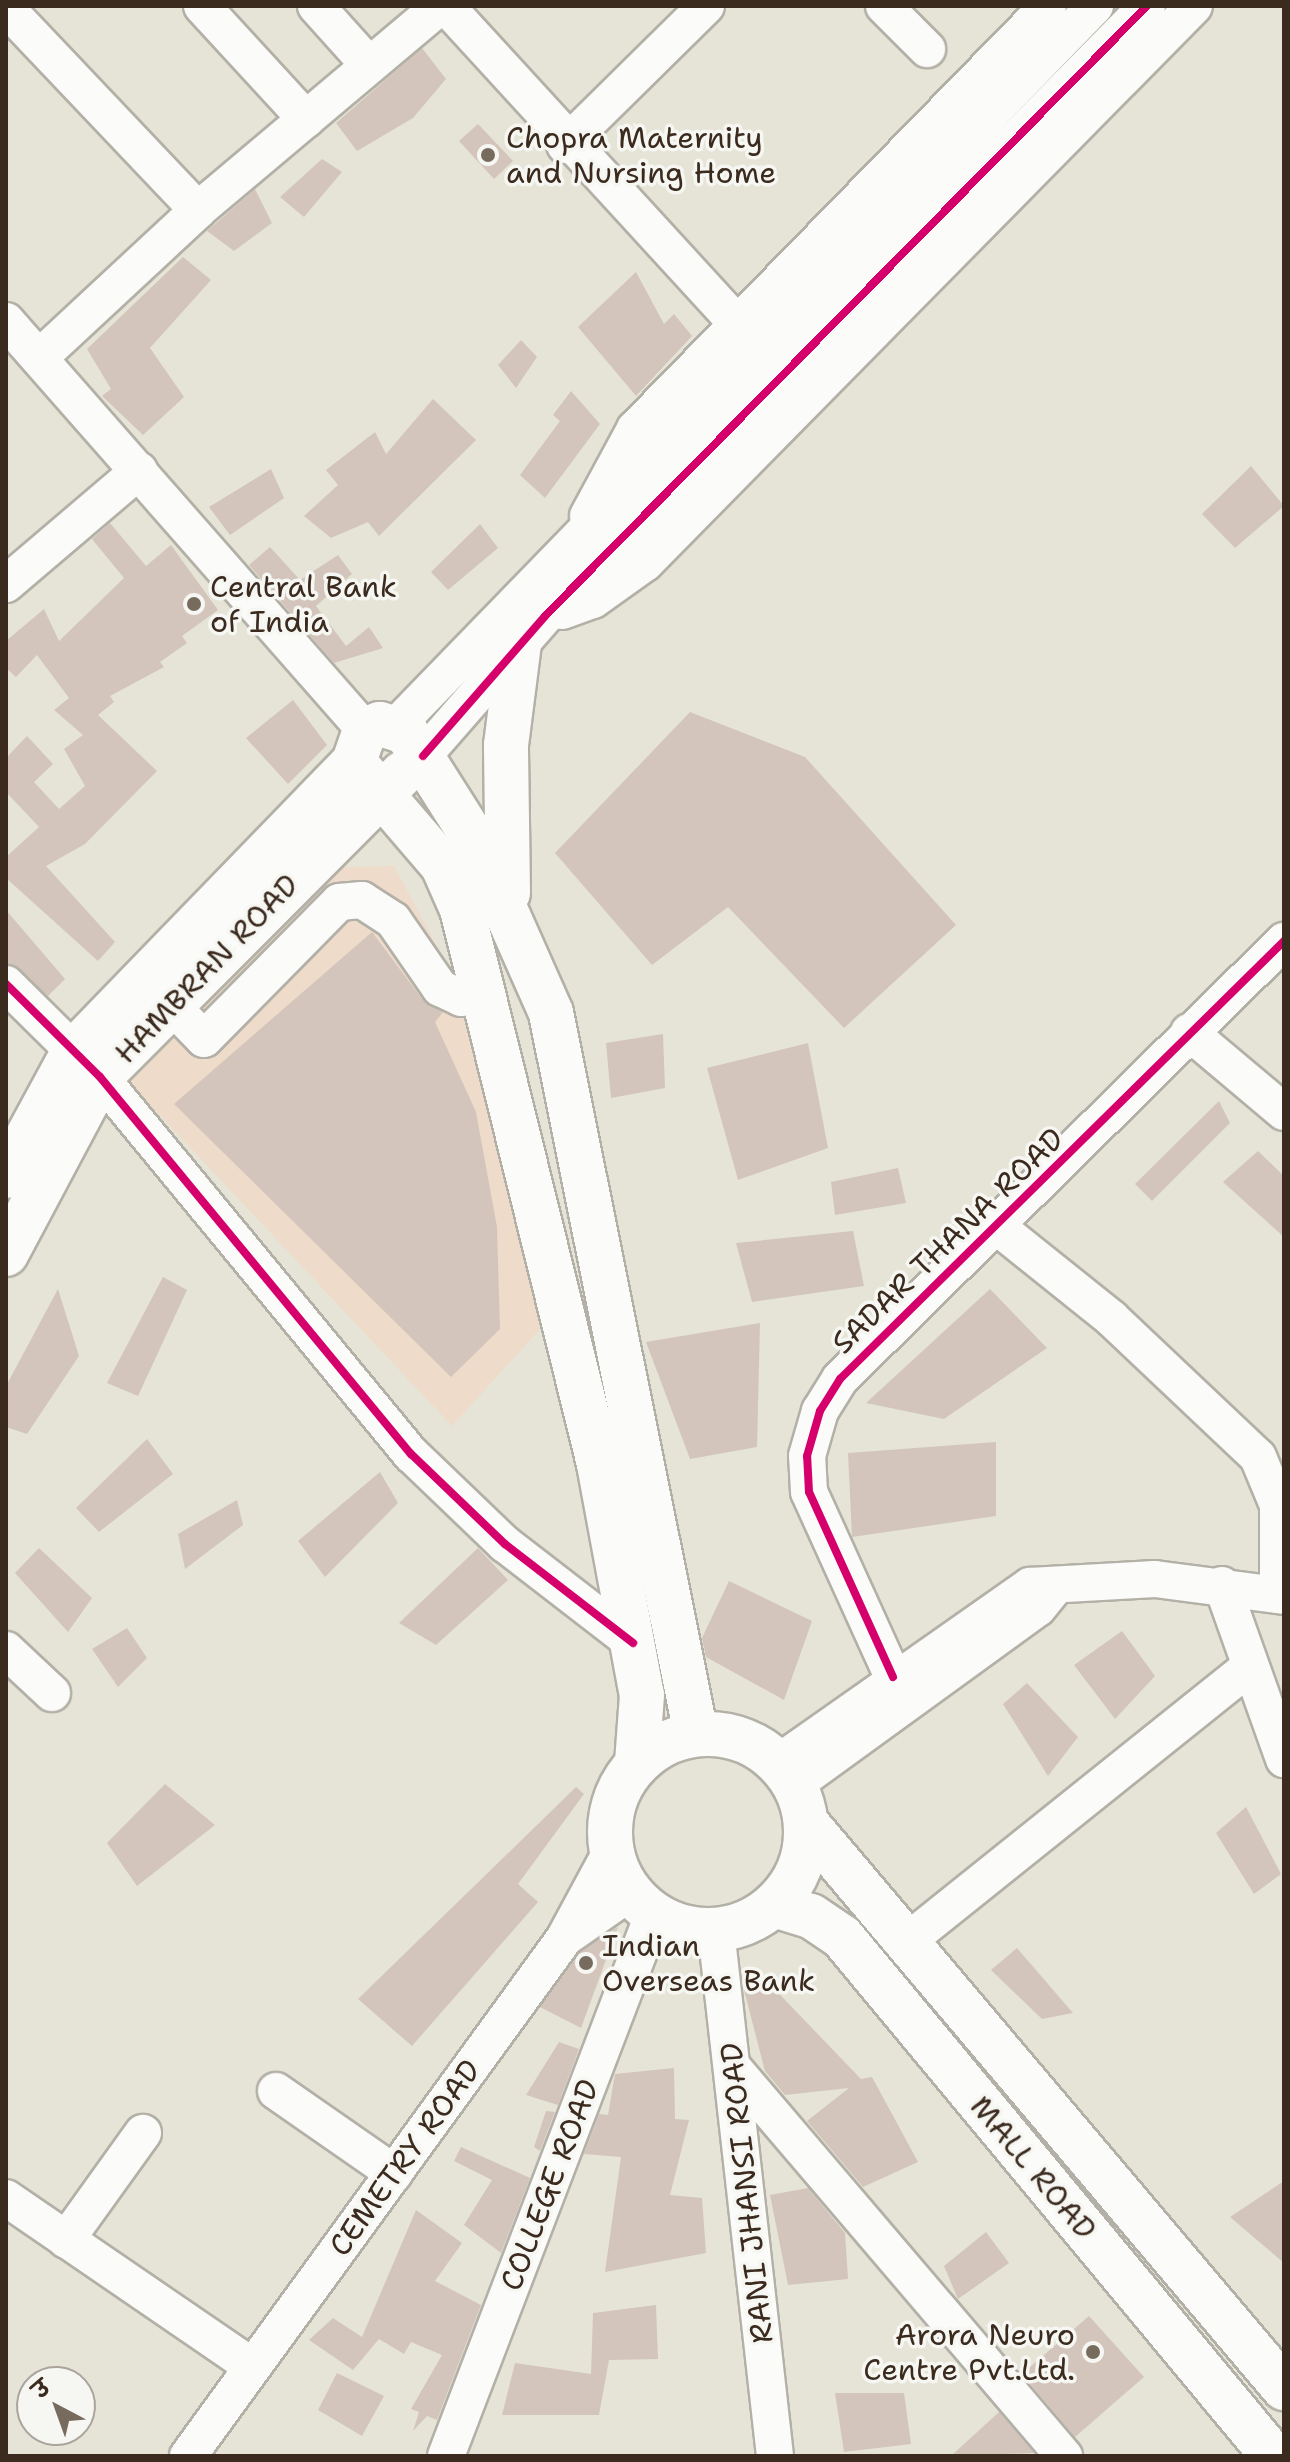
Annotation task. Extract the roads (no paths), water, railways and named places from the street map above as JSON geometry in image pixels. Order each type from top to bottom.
[{"type":"main road","points":[[509,913],[506,745],[532,630]]},
{"type":"main road","points":[[383,753],[509,913],[551,1013],[696,1734]]},
{"type":"main road","points":[[383,753],[443,866],[483,992],[599,1464],[642,1695],[637,1763],[610,1820],[611,1852],[641,1904],[716,1930],[774,1905],[793,1882],[793,1791],[730,1735],[696,1734],[664,1743],[637,1763]]},
{"type":"main road","name":"HAMBRAN ROAD","points":[[6,1254],[87,1064],[171,1005],[383,753]]},
{"type":"main road","name":"HAMBRAN ROAD","points":[[6,1176],[87,1064],[383,753]]},
{"type":"main road","name":"MALL ROAD","points":[[793,1791],[905,1943],[1284,2388]]},
{"type":"main road","name":"MALL ROAD","points":[[774,1905],[811,1916],[842,1937],[1273,2456]]},
{"type":"street","points":[[202,6],[306,119]]},
{"type":"street","points":[[316,6],[369,65]]},
{"type":"street","points":[[39,358],[198,210],[443,6],[565,145],[737,324]]},
{"type":"street","points":[[884,6],[927,49]]},
{"type":"street","points":[[578,540],[617,452],[737,324],[1048,6]]},
{"type":"street","points":[[383,753],[665,447],[1095,6]]},
{"type":"street","points":[[383,753],[532,630],[689,475],[1147,6]]},
{"type":"street","points":[[532,630],[593,600],[645,563],[1194,6]]},
{"type":"street","points":[[6,8],[198,210]]},
{"type":"street","points":[[565,145],[697,9]]},
{"type":"street","points":[[6,321],[383,753]]},
{"type":"street","points":[[6,584],[139,471]]},
{"type":"street","points":[[171,1005],[204,1039],[339,902],[362,900],[393,920],[440,988],[461,998],[483,992]]},
{"type":"street","name":"SADAR THANA ROAD","points":[[893,1677],[817,1519],[807,1456],[820,1411],[840,1379],[1000,1229],[1189,1032],[1284,941]]},
{"type":"street","points":[[6,984],[87,1064],[411,1454],[505,1544],[633,1643]]},
{"type":"street","points":[[1189,1032],[1284,1112]]},
{"type":"street","points":[[793,1791],[893,1677],[1021,1590],[1130,1580],[1222,1585],[1281,1596],[1278,1505],[1258,1457],[1111,1318],[1000,1229]]},
{"type":"street","points":[[1222,1585],[1284,1759]]},
{"type":"street","points":[[793,1791],[1038,1608],[1055,1587]]},
{"type":"street","points":[[6,1650],[52,1693]]},
{"type":"street","points":[[905,1943],[1249,1667]]},
{"type":"street","name":"CEMETRY ROAD","points":[[188,2456],[564,1939],[611,1852]]},
{"type":"street","points":[[564,1939],[641,1904]]},
{"type":"street","name":"COLLEGE ROAD","points":[[446,2456],[641,1904]]},
{"type":"street","name":"RANI JHANSI ROAD","points":[[716,1930],[775,2456]]},
{"type":"street","points":[[734,2069],[1064,2456]]},
{"type":"street","points":[[276,2091],[394,2173]]},
{"type":"street","points":[[66,2240],[143,2133]]},
{"type":"street","points":[[6,2198],[253,2367]]},
{"type":"place","name":"Chopra Maternity and Nursing Home","points":[[488,155]]},
{"type":"place","name":"Central Bank of India","points":[[194,604]]},
{"type":"place","name":"Indian Overseas Bank","points":[[586,1963]]},
{"type":"place","name":"Arora Neuro Centre Pvt.Ltd.","points":[[1093,2352]]}]
